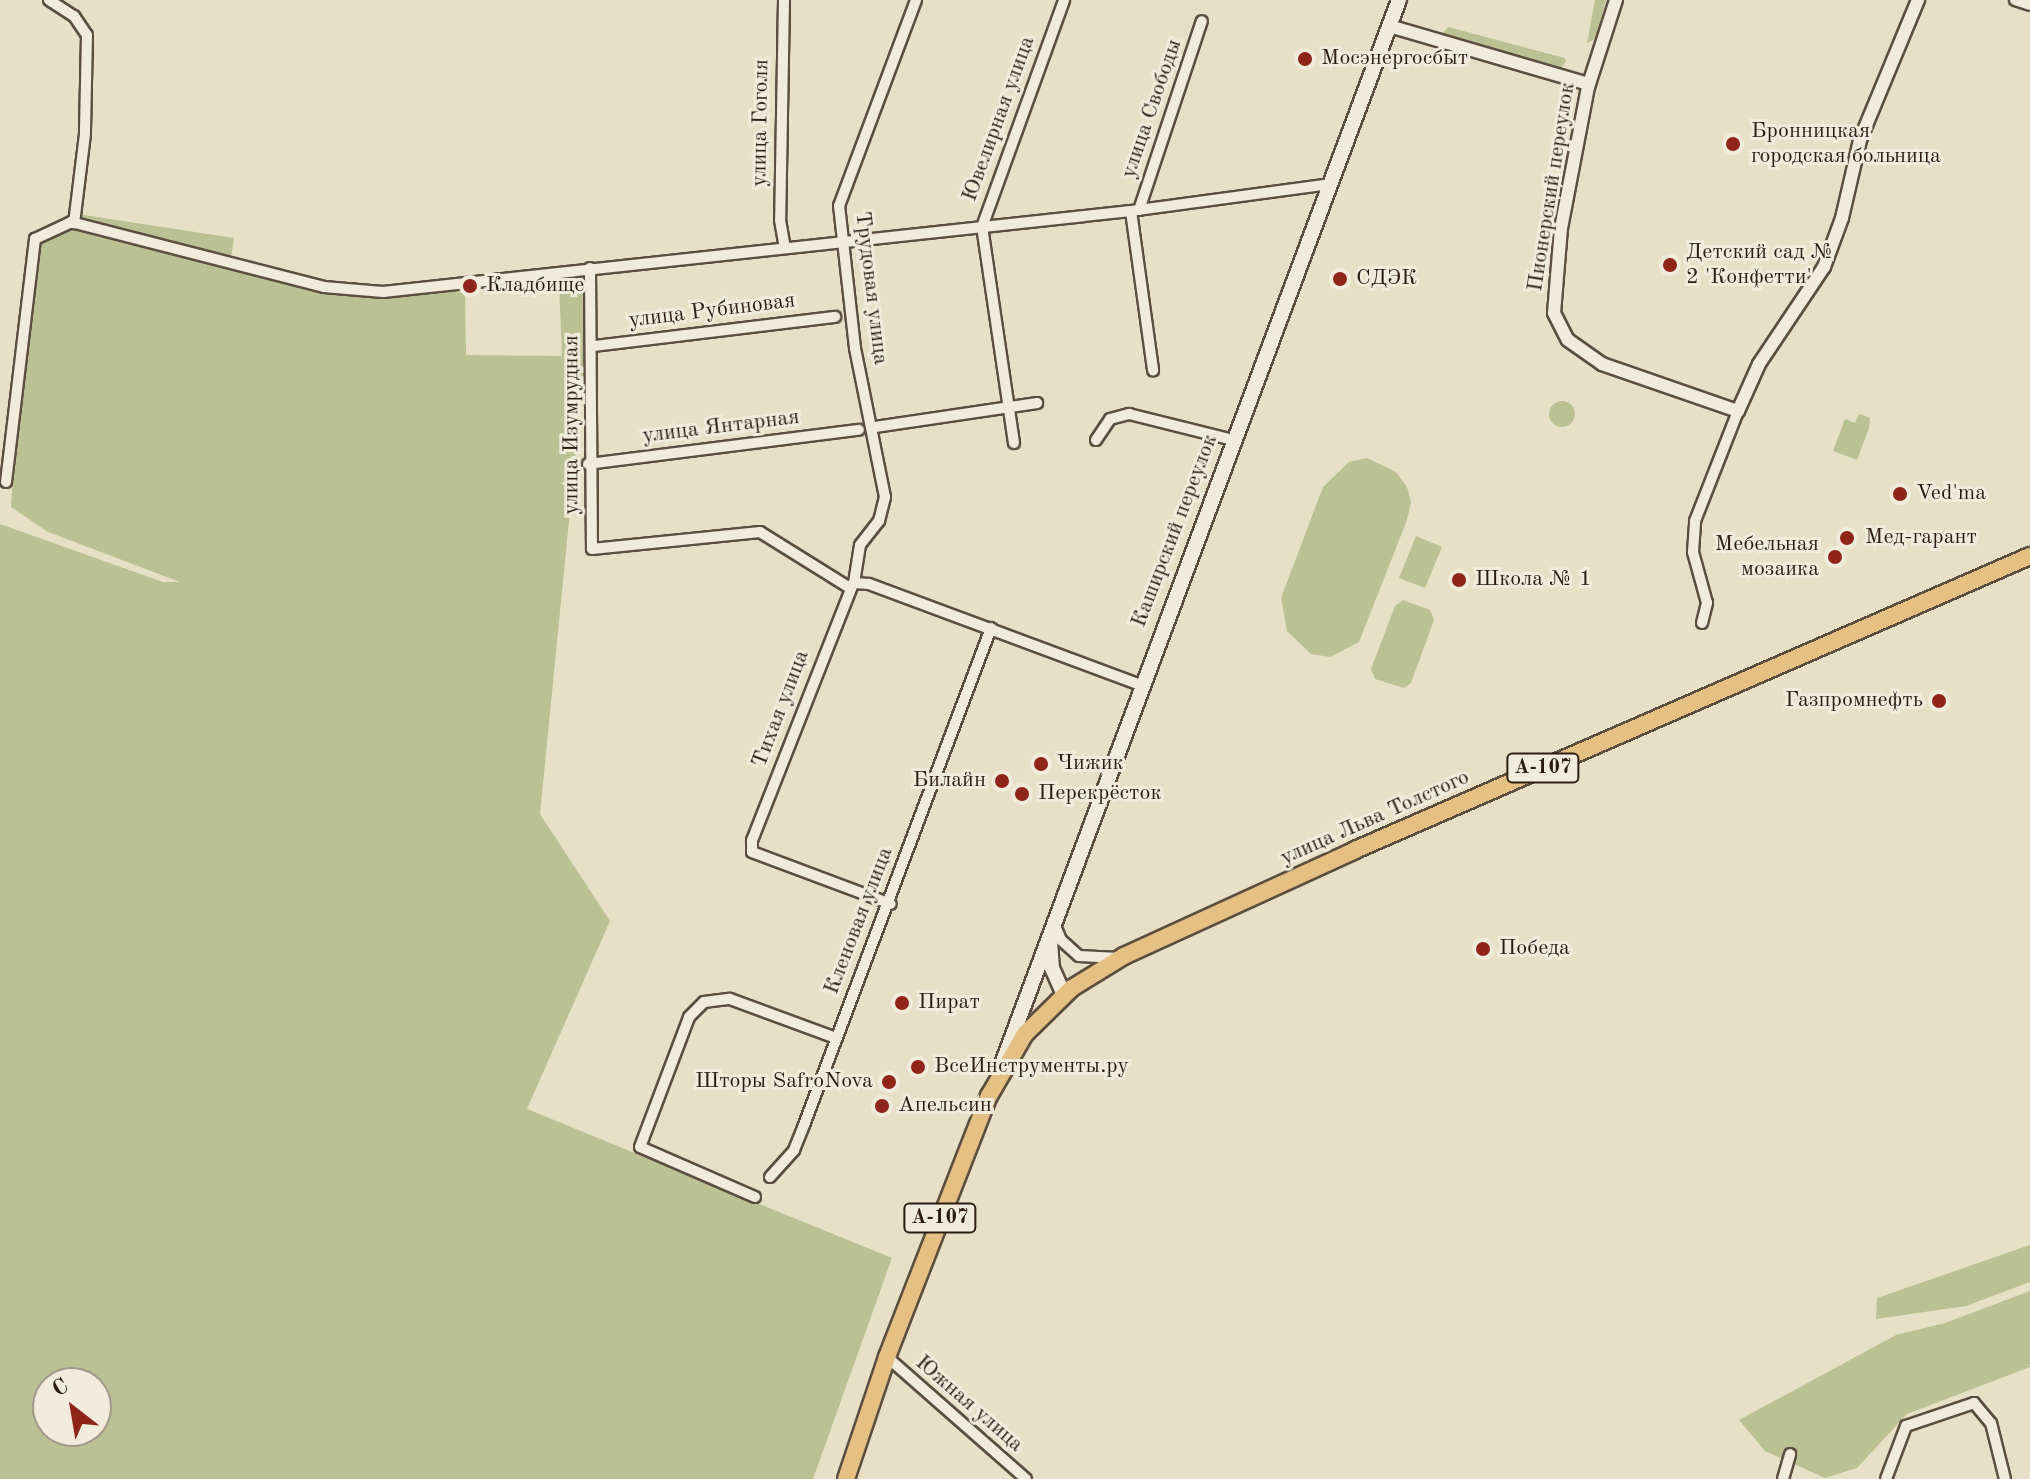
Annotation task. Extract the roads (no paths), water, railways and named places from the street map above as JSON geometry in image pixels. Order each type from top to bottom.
[{"type":"highway","name":"улица Льва Толстого","points":[[996,1079],[1025,1034],[1064,995],[1124,956],[2030,556]]},
{"type":"highway","name":"А-107","points":[[846,1479],[887,1357],[996,1079]]},
{"type":"main road","name":"Каширский переулок","points":[[996,1079],[1140,685],[1399,0]]},
{"type":"main road","points":[[1053,921],[1052,968],[1064,995]]},
{"type":"street","points":[[49,0],[74,16],[87,35],[85,134],[74,223]]},
{"type":"street","name":"улица Гоголя","points":[[784,0],[780,220],[785,247]]},
{"type":"street","name":"Трудовая улица","points":[[885,497],[875,427],[855,348],[839,206],[916,0]]},
{"type":"street","name":"Ювелирная улица","points":[[1014,443],[982,227],[1064,0]]},
{"type":"street","name":"Пионерский переулок","points":[[1616,0],[1589,84],[1553,284],[1557,323],[1575,347],[1602,364],[1738,411]]},
{"type":"street","points":[[1702,623],[1707,603],[1695,562],[1695,521],[1759,364],[1824,267],[1842,218],[1860,140],[1918,0]]},
{"type":"street","points":[[2017,0],[2030,5]]},
{"type":"street","name":"улица Свободы","points":[[1153,370],[1135,211],[1202,21]]},
{"type":"street","points":[[1389,26],[1589,84]]},
{"type":"street","points":[[6,482],[35,239],[74,223],[324,287],[383,292],[1135,211],[1330,184]]},
{"type":"street","name":"улица Изумрудная","points":[[590,268],[594,346],[588,464],[592,549],[760,532],[852,585]]},
{"type":"street","name":"улица Рубиновая","points":[[594,346],[835,317]]},
{"type":"street","points":[[875,427],[1037,403]]},
{"type":"street","points":[[1096,440],[1110,419],[1129,414],[1233,440]]},
{"type":"street","name":"улица Янтарная","points":[[588,464],[859,430]]},
{"type":"street","name":"Тихая улица","points":[[885,497],[879,521],[860,545],[852,585],[752,841],[752,852],[891,904]]},
{"type":"street","points":[[852,585],[991,628],[1140,685]]},
{"type":"street","name":"Кленовая улица","points":[[770,1177],[794,1150],[870,939],[891,904],[919,811],[991,628]]},
{"type":"street","points":[[1053,921],[1061,940],[1079,956],[1124,956]]},
{"type":"street","points":[[755,1197],[648,1155],[640,1139],[689,1017],[704,1002],[730,999],[836,1038]]},
{"type":"street","name":"Южная улица","points":[[887,1357],[1026,1479]]},
{"type":"street","points":[[1886,1479],[1906,1426],[1947,1409],[1974,1403],[1991,1423],[2005,1479]]},
{"type":"street","points":[[1783,1479],[1790,1454]]},
{"type":"place","name":"Мосэнергосбыт","points":[[1305,59]]},
{"type":"place","name":"Бронницкая городская больница","points":[[1733,144]]},
{"type":"place","name":"Детский сад № 2 'Конфетти'","points":[[1670,265]]},
{"type":"place","name":"СДЭК","points":[[1340,279]]},
{"type":"place","name":"Кладбище","points":[[470,286]]},
{"type":"place","name":"Ved'ma","points":[[1900,494]]},
{"type":"place","name":"Мед-гарант","points":[[1847,538]]},
{"type":"place","name":"Мебельная мозаика","points":[[1835,557]]},
{"type":"place","name":"Школа № 1","points":[[1459,580]]},
{"type":"place","name":"Газпромнефть","points":[[1939,701]]},
{"type":"place","name":"Чижик","points":[[1041,764]]},
{"type":"place","name":"Билайн","points":[[1002,781]]},
{"type":"place","name":"Перекрёсток","points":[[1022,794]]},
{"type":"place","name":"Победа","points":[[1483,949]]},
{"type":"place","name":"Пират","points":[[902,1003]]},
{"type":"place","name":"ВсеИнструменты.ру","points":[[918,1067]]},
{"type":"place","name":"Шторы SafroNova","points":[[889,1082]]},
{"type":"place","name":"Апельсин","points":[[882,1106]]}]
